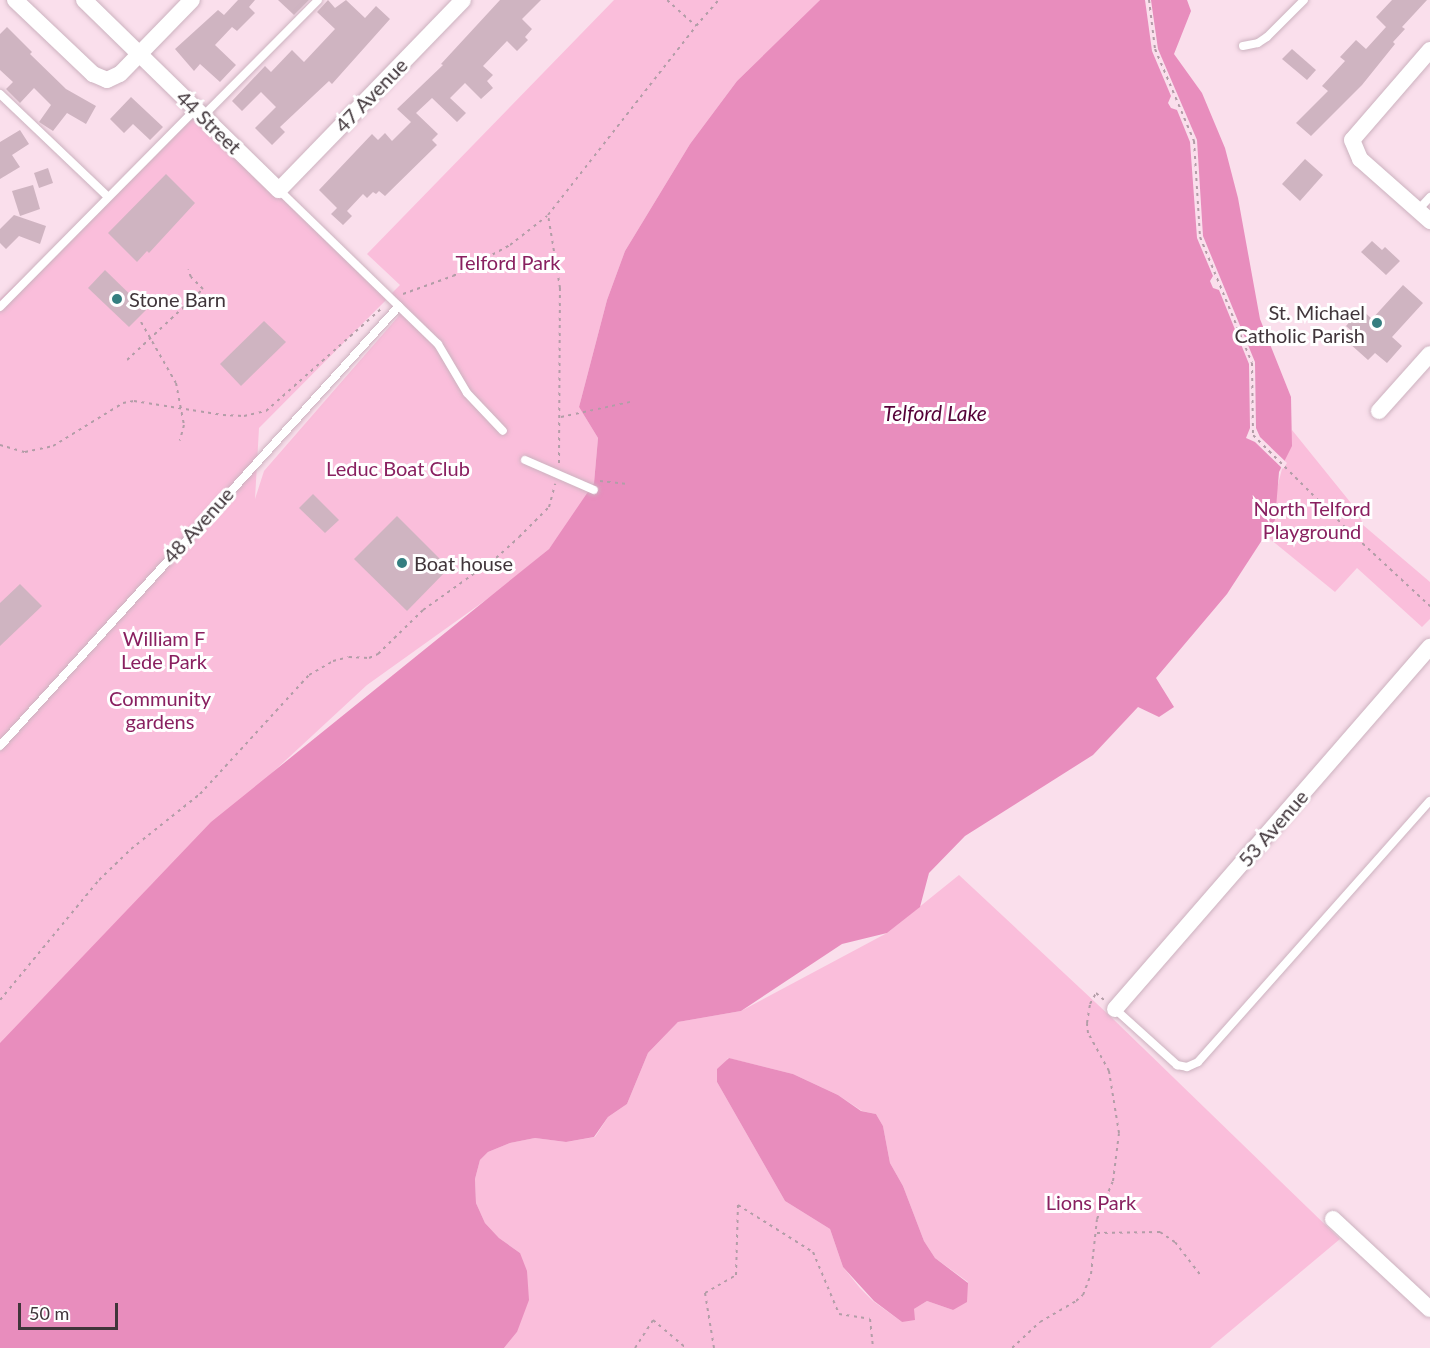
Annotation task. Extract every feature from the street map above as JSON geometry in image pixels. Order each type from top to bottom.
[{"type":"street","points":[[15,0],[100,78],[115,78],[192,0]]},
{"type":"street","name":"44 Street","points":[[84,0],[279,190]]},
{"type":"street","name":"47 Avenue","points":[[279,190],[463,0]]},
{"type":"street","points":[[1424,216],[1360,159],[1352,140],[1430,50]]},
{"type":"street","points":[[1379,411],[1430,354]]},
{"type":"street","name":"53 Avenue","points":[[1115,1010],[1430,647]]},
{"type":"street","points":[[1333,1219],[1430,1309]]},
{"type":"lane","points":[[0,307],[108,197],[318,0]]},
{"type":"lane","points":[[1243,46],[1258,44],[1304,0]]},
{"type":"lane","points":[[0,94],[108,197]]},
{"type":"lane","points":[[279,190],[444,350],[467,393],[503,431]]},
{"type":"lane","points":[[1424,216],[1430,197]]},
{"type":"lane","name":"48 Avenue","points":[[0,746],[399,306]]},
{"type":"lane","points":[[525,460],[593,485]]},
{"type":"lane","points":[[1115,1010],[1177,1065],[1187,1067],[1198,1062],[1430,801]]},
{"type":"path","points":[[667,0],[696,26]]},
{"type":"path","points":[[560,442],[561,417],[557,381],[560,288],[548,214],[719,0]]},
{"type":"path","points":[[1149,0],[1155,49],[1194,141],[1200,237],[1252,363],[1253,435],[1346,528],[1430,606]]},
{"type":"path","points":[[127,360],[203,289],[191,277],[188,270]]},
{"type":"path","points":[[141,322],[176,383],[184,425],[180,440]]},
{"type":"path","points":[[0,445],[25,452],[53,446],[123,403],[134,401],[244,416]]},
{"type":"path","points":[[561,417],[630,402]]},
{"type":"path","points":[[593,485],[630,484]]},
{"type":"path","points":[[0,1000],[99,880],[131,849],[200,794],[309,675],[333,661],[349,657],[369,658],[378,654],[423,610],[496,558],[549,507]]},
{"type":"path","points":[[1012,1348],[1040,1322],[1083,1295],[1091,1274],[1100,1210],[1113,1181],[1119,1132],[1109,1071],[1088,1033],[1087,1015],[1096,993],[1115,1010]]},
{"type":"path","points":[[714,1348],[705,1293],[736,1275],[738,1205],[813,1252],[839,1314],[870,1319],[873,1348]]},
{"type":"path","points":[[1097,1233],[1160,1232],[1175,1242],[1202,1277]]},
{"type":"path","points":[[635,1348],[653,1320],[686,1348]]},
{"type":"green space","name":"William F Lede Park","points":[[614,0],[820,0],[737,81],[690,144],[625,251],[607,300],[579,407],[598,438],[594,483],[589,494],[549,549],[497,592],[367,685],[151,885],[0,1056],[0,299],[205,107],[389,296],[400,285],[367,254]],"holes":[[[389,297],[403,311],[264,471],[255,499],[259,428]]]},
{"type":"green space","name":"North Telford Playground","points":[[1292,430],[1359,513],[1363,525],[1430,582],[1430,619],[1422,627],[1357,568],[1335,592],[1265,535]]},
{"type":"green space","name":"Lions Park","points":[[959,875],[1111,1017],[1340,1239],[1210,1348],[504,1348],[517,1332],[520,1253],[499,1238],[485,1223],[476,1203],[475,1179],[480,1160],[488,1152],[510,1143],[535,1138],[566,1142],[595,1137],[608,1117],[627,1104],[648,1053],[678,1022],[741,1011],[887,933]],"holes":[[[728,1058],[793,1074],[838,1095],[862,1111],[876,1114],[883,1126],[890,1163],[903,1186],[924,1241],[935,1258],[968,1282],[953,1310],[927,1301],[914,1309],[902,1322],[873,1301],[843,1267],[830,1229],[785,1201],[717,1082]]]},
{"type":"water","name":"Telford Lake","points":[[820,0],[1187,0],[1191,11],[1174,54],[1202,93],[1225,148],[1238,198],[1260,319],[1291,397],[1292,446],[1279,472],[1275,520],[1227,594],[1156,678],[1174,707],[1159,717],[1138,707],[1093,755],[965,836],[929,873],[920,907],[887,933],[842,944],[741,1011],[678,1022],[648,1053],[627,1104],[608,1117],[594,1137],[566,1142],[535,1138],[510,1143],[488,1152],[480,1160],[475,1179],[476,1203],[485,1223],[499,1238],[520,1253],[527,1271],[529,1300],[517,1332],[504,1348],[0,1348],[0,1043],[211,822],[549,549],[594,483],[598,438],[579,407],[607,300],[625,251],[690,144],[737,81]]},
{"type":"water","points":[[729,1058],[793,1074],[838,1095],[861,1111],[876,1114],[883,1126],[890,1163],[903,1186],[924,1241],[935,1258],[968,1283],[967,1302],[953,1310],[927,1301],[914,1309],[915,1320],[902,1322],[874,1301],[843,1267],[830,1229],[785,1201],[717,1082],[717,1069]]},
{"type":"pier","points":[[1145,0],[1151,0],[1158,49],[1197,140],[1203,236],[1255,362],[1256,428],[1260,437],[1287,463],[1283,469],[1255,442],[1246,438],[1250,428],[1249,364],[1219,290],[1213,288],[1210,281],[1213,276],[1197,238],[1190,142],[1177,110],[1171,108],[1168,103],[1171,96],[1152,51]]},
{"type":"building","points":[[238,0],[255,0],[249,7],[255,13],[237,31],[232,27],[215,45],[236,65],[220,82],[200,64],[194,71],[175,49],[218,10],[224,15]]},
{"type":"building","points":[[278,0],[309,0],[294,15]]},
{"type":"building","points":[[328,0],[335,8],[346,0],[365,18],[376,6],[390,19],[332,84],[329,81],[280,127],[285,132],[272,145],[255,128],[276,107],[261,92],[242,111],[232,101],[265,66],[271,72],[292,50],[304,62],[335,29],[317,12]]},
{"type":"building","points":[[500,0],[541,0],[522,19],[532,29],[525,37],[528,40],[517,51],[507,41],[483,66],[493,75],[487,81],[493,88],[481,99],[465,83],[450,98],[466,113],[457,122],[432,98],[416,113],[438,134],[432,140],[437,145],[385,196],[379,191],[376,194],[373,192],[367,198],[363,194],[347,211],[352,216],[343,225],[331,214],[337,208],[319,190],[372,134],[378,140],[385,133],[392,141],[411,122],[397,109],[443,65],[441,64]]},
{"type":"building","points":[[1392,0],[1427,0],[1402,27],[1405,29],[1393,42],[1395,44],[1362,85],[1311,136],[1296,123],[1328,91],[1322,86],[1345,61],[1340,57],[1356,40],[1366,49],[1386,27],[1376,17]]},
{"type":"building","points":[[7,27],[32,52],[30,54],[66,89],[96,106],[86,124],[67,113],[53,131],[39,122],[51,105],[34,88],[20,103],[6,89],[13,82],[0,70],[0,34]]},
{"type":"building","points":[[1292,49],[1316,70],[1307,80],[1282,59]]},
{"type":"building","points":[[131,97],[163,127],[150,140],[133,124],[124,133],[110,119]]},
{"type":"building","points":[[20,130],[29,144],[12,155],[20,167],[0,179],[0,142]]},
{"type":"building","points":[[1305,159],[1323,175],[1300,201],[1282,184]]},
{"type":"building","points":[[48,168],[53,183],[39,188],[34,173]]},
{"type":"building","points":[[166,174],[195,203],[149,253],[147,251],[137,262],[108,233]]},
{"type":"building","points":[[33,185],[40,209],[20,216],[12,191]]},
{"type":"building","points":[[14,215],[46,226],[40,244],[19,236],[6,249],[0,243],[0,229]]},
{"type":"building","points":[[1372,241],[1382,250],[1385,247],[1400,261],[1386,275],[1361,252]]},
{"type":"building","name":"Stone Barn","points":[[105,270],[146,310],[129,327],[88,288]]},
{"type":"building","name":"St. Michael Catholic Parish","points":[[1403,285],[1423,303],[1392,337],[1402,346],[1387,363],[1375,353],[1368,360],[1349,343],[1356,335],[1346,326],[1361,309],[1372,319]]},
{"type":"building","points":[[264,321],[286,342],[241,386],[220,364]]},
{"type":"building","points":[[313,494],[339,520],[325,533],[299,508]]},
{"type":"building","name":"Boat house","points":[[397,516],[449,568],[407,611],[354,559]]},
{"type":"building","points":[[20,584],[42,606],[0,646],[0,603]]},
{"type":"place","name":"Stone Barn","points":[[117,299]]},
{"type":"place","name":"St. Michael Catholic Parish","points":[[1377,323]]},
{"type":"place","name":"Boat house","points":[[402,563]]},
{"type":"park label","name":"Telford Park","points":[[508,262]]},
{"type":"park label","name":"Leduc Boat Club","points":[[398,468]]},
{"type":"park label","name":"Community gardens","points":[[160,710]]}]
